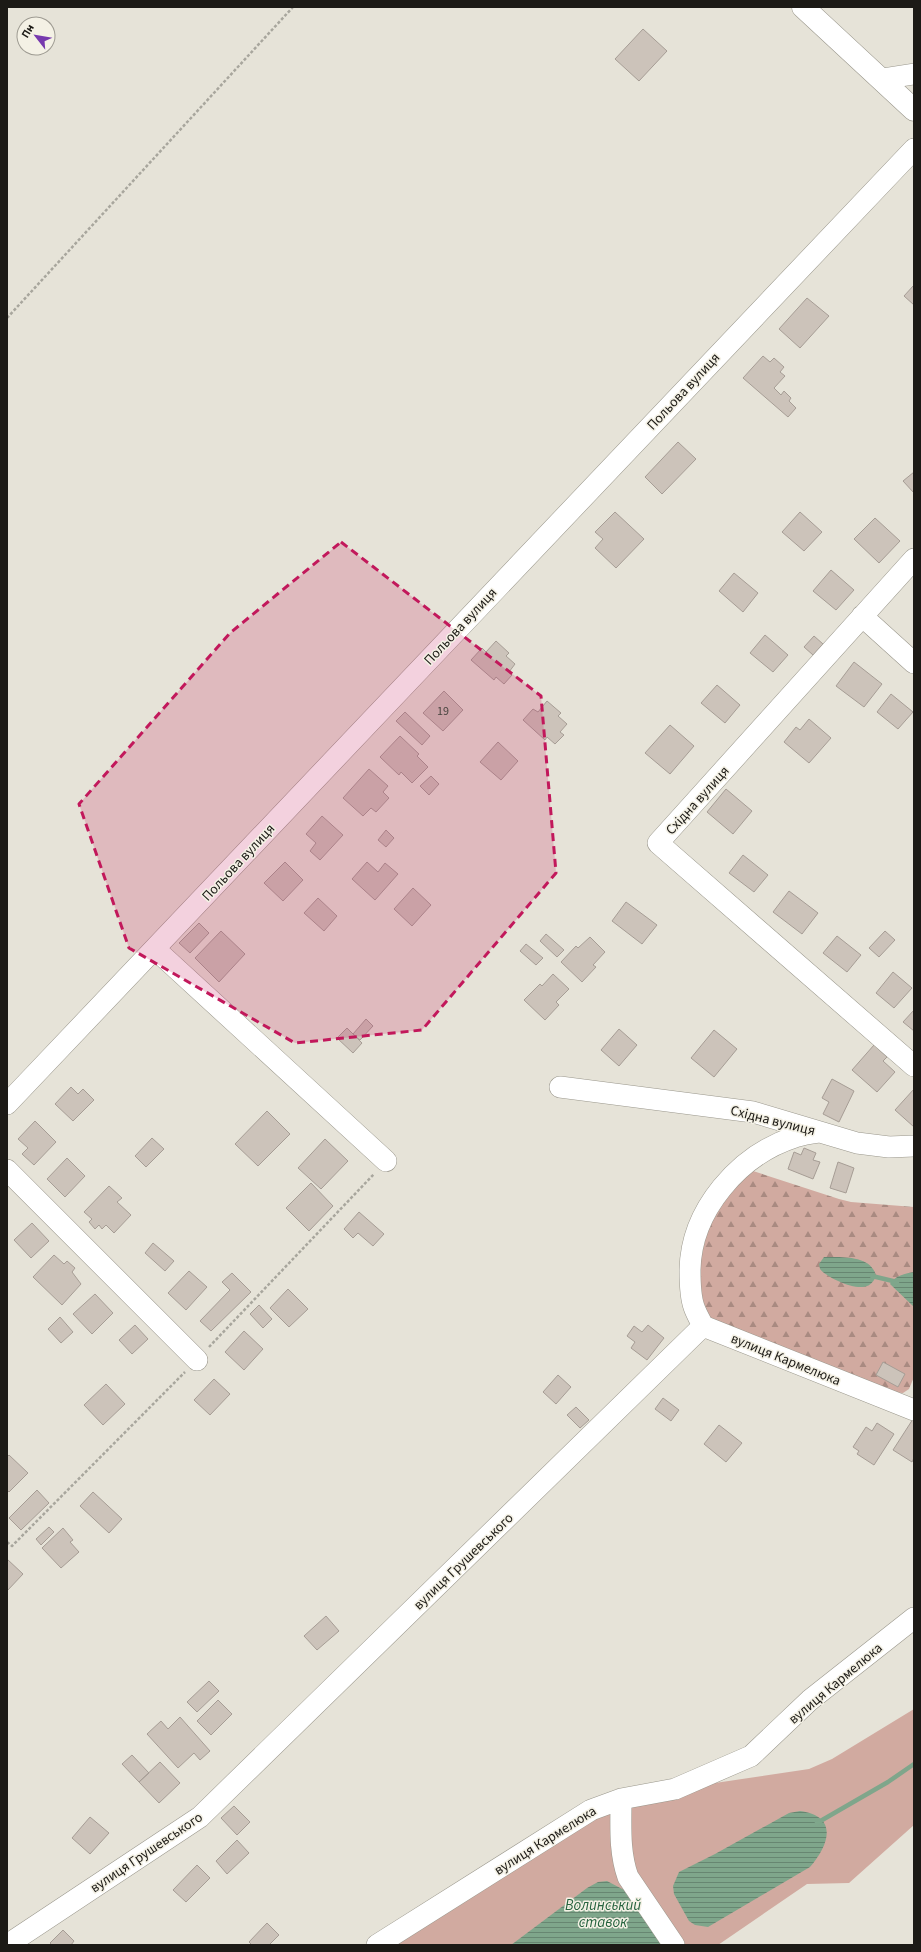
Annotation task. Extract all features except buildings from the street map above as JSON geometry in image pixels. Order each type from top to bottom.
[{"type":"main road","points":[[803,7],[914,110]]},
{"type":"street","points":[[882,79],[914,74]]},
{"type":"street","name":"Польова вулиця","points":[[7,1104],[914,149]]},
{"type":"street","name":"Східна вулиця","points":[[914,559],[658,843],[914,1066]]},
{"type":"street","points":[[862,616],[914,663]]},
{"type":"street","points":[[155,949],[386,1161]]},
{"type":"street","name":"Східна вулиця","points":[[560,1087],[753,1112],[858,1143],[889,1148],[914,1146]]},
{"type":"street","points":[[703,1326],[693,1306],[690,1286],[690,1264],[693,1244],[698,1227],[706,1210],[728,1181],[760,1154],[796,1136],[819,1132]]},
{"type":"street","points":[[7,1170],[197,1360]]},
{"type":"street","name":"вулиця Кармелюка","points":[[703,1326],[914,1410]]},
{"type":"street","name":"вулиця Грушевського","points":[[7,1945],[200,1817],[703,1326]]},
{"type":"street","name":"вулиця Кармелюка","points":[[377,1945],[591,1810],[621,1799],[675,1789],[751,1756],[810,1700],[914,1618]]},
{"type":"street","points":[[621,1799],[621,1854],[628,1877],[674,1945]]},
{"type":"path","points":[[7,318],[293,7]]},
{"type":"highlighted area","points":[[341,542],[541,696],[556,873],[422,1030],[295,1043],[129,948],[79,804],[230,633]]},
{"type":"green space","points":[[753,1171],[851,1202],[914,1207],[914,1377],[909,1389],[903,1393],[863,1390],[703,1326],[690,1285],[706,1210]]},
{"type":"green space","points":[[914,1709],[914,1825],[849,1883],[807,1884],[718,1945],[377,1945],[591,1810],[675,1789],[809,1769],[832,1759]]},
{"type":"water","points":[[824,1257],[839,1257],[863,1261],[874,1270],[876,1277],[870,1285],[862,1287],[842,1283],[824,1273],[820,1269],[819,1264]]},
{"type":"water","points":[[914,1272],[914,1307],[890,1284],[897,1277]]},
{"type":"water","points":[[800,1811],[812,1814],[821,1819],[825,1825],[827,1833],[822,1850],[810,1867],[708,1927],[695,1925],[689,1921],[674,1894],[673,1886],[679,1872],[789,1813]]},
{"type":"water","name":"Волинський ставок","points":[[607,1881],[628,1892],[664,1945],[511,1945],[587,1888],[598,1882]]},
{"type":"waterway","points":[[872,1276],[897,1282]]},
{"type":"waterway","points":[[817,1823],[888,1782],[914,1764]]}]
